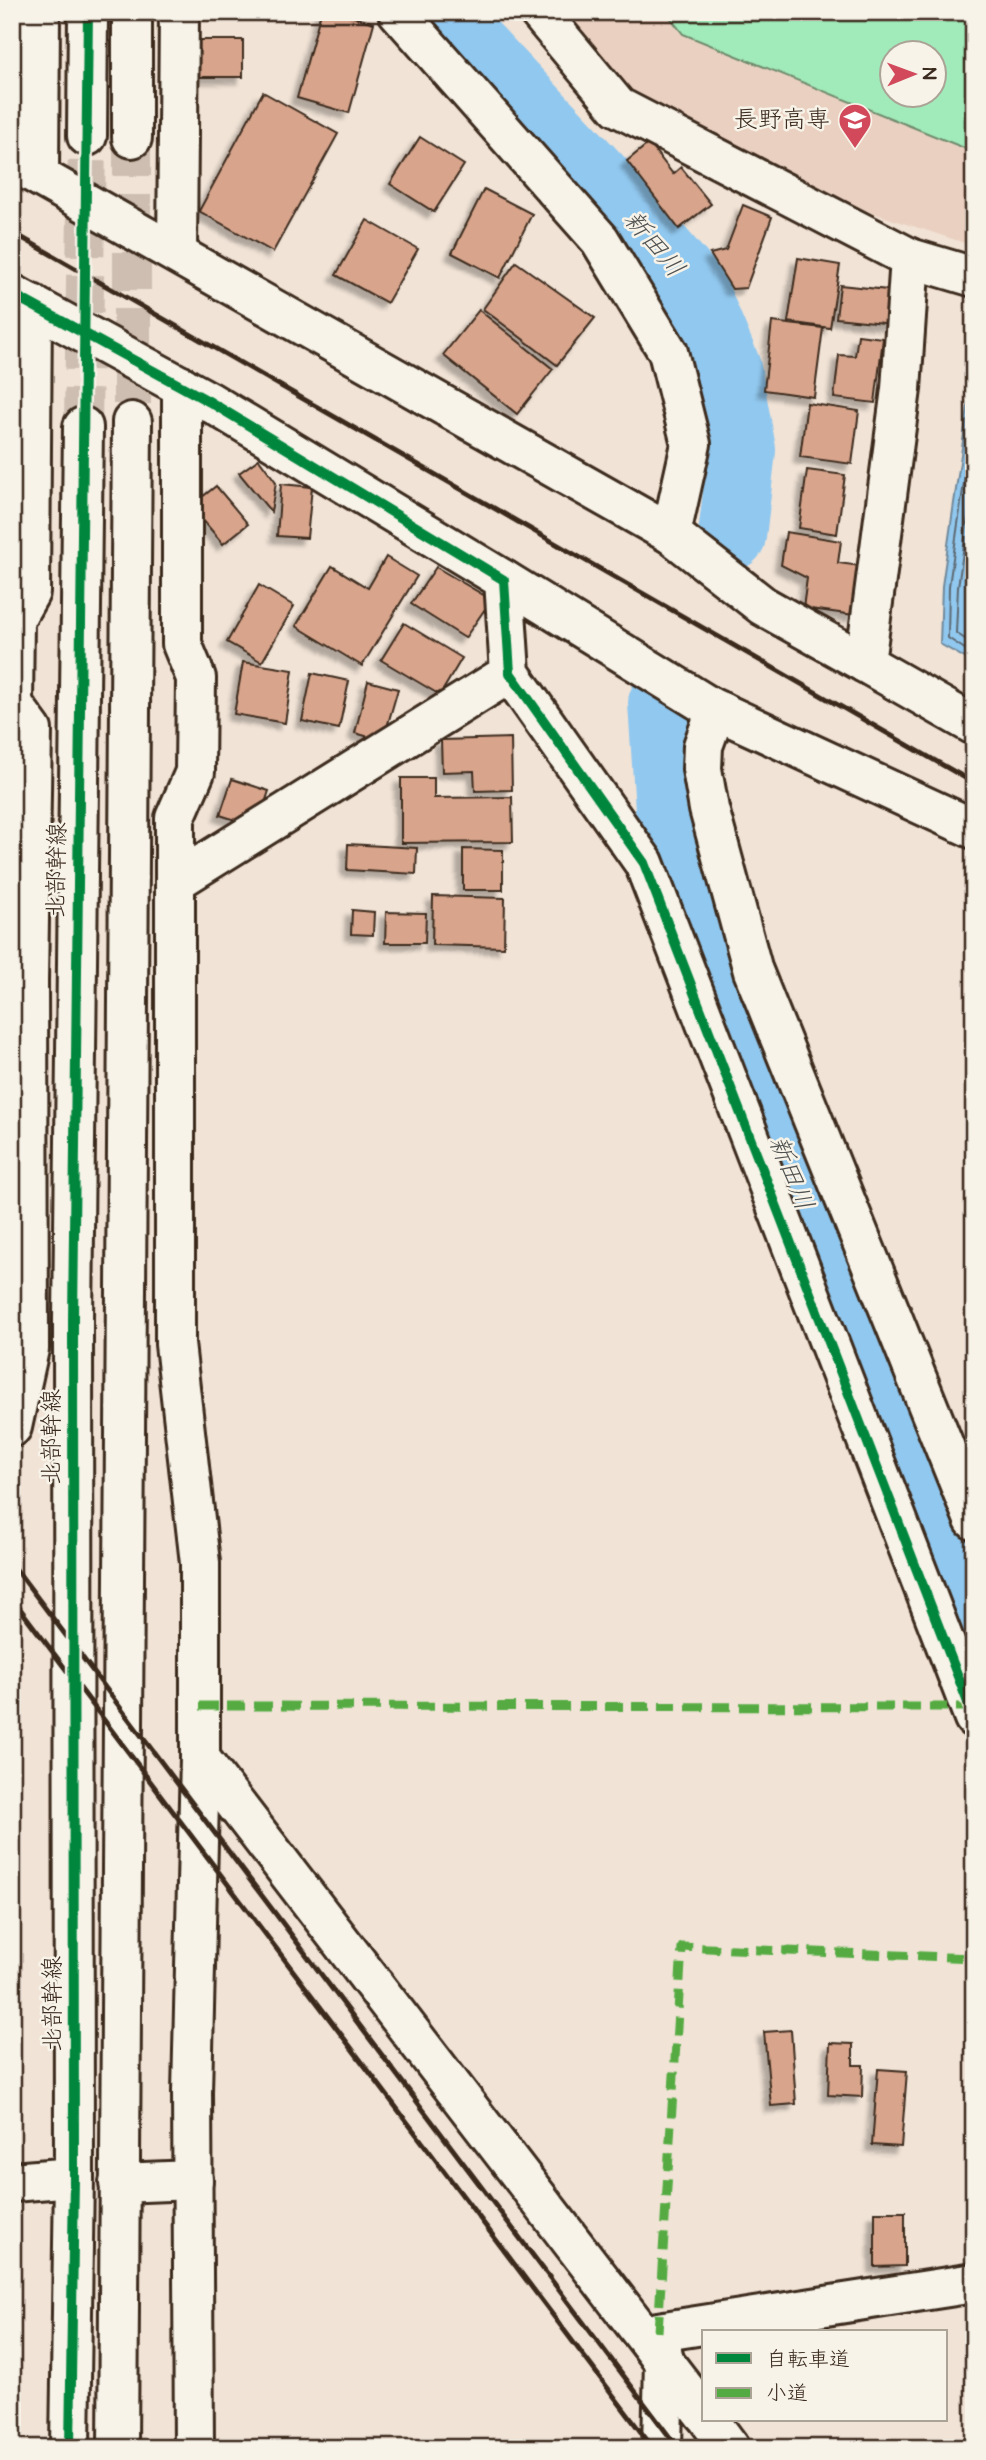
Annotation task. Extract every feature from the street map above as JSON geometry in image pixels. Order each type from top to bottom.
[{"type":"street","points":[[40,12],[26,169],[671,534],[763,606],[974,725]]},
{"type":"street","points":[[87,136],[88,12]]},
{"type":"street","points":[[132,12],[132,138]]},
{"type":"street","points":[[177,253],[179,12]]},
{"type":"street","points":[[398,12],[600,240],[668,352],[691,444],[671,534]]},
{"type":"street","points":[[539,12],[618,107],[910,258],[974,277]]},
{"type":"street","points":[[865,663],[901,389],[910,258]]},
{"type":"street","points":[[12,1427],[29,1349],[20,986],[32,730],[13,704],[14,621],[21,578],[22,299],[182,386],[715,709],[974,829]]},
{"type":"street","points":[[182,386],[182,644],[196,678],[195,772],[175,818],[175,1344],[200,1563],[200,1758],[193,2180],[194,2448]]},
{"type":"street","points":[[118,2448],[132,422]]},
{"type":"street","name":"北部幹線","points":[[70,2448],[74,2177],[73,1321],[83,427]]},
{"type":"street","points":[[504,580],[510,673],[643,863],[974,1718]]},
{"type":"street","points":[[176,881],[510,673]]},
{"type":"street","points":[[715,709],[703,746],[702,769],[709,809],[753,971],[974,1520]]},
{"type":"street","points":[[200,1758],[702,2411]]},
{"type":"street","points":[[12,2182],[74,2177]]},
{"type":"street","points":[[119,2183],[193,2180]]},
{"type":"street","points":[[662,2448],[664,2360],[658,2332],[974,2283]]},
{"type":"street","points":[[710,2422],[730,2448]]},
{"type":"shaded area","name":"長野高専","points":[[568,12],[974,12],[974,246],[836,201],[637,98]]},
{"type":"green space","points":[[666,12],[974,12],[974,152],[683,34]]},
{"type":"water","points":[[974,365],[974,663],[940,644],[942,586]]},
{"type":"building","points":[[321,12],[337,12],[374,23],[349,113],[297,98]]},
{"type":"building","points":[[196,40],[243,40],[243,77],[196,77]]},
{"type":"building","points":[[263,92],[338,134],[273,252],[199,211]]},
{"type":"building","points":[[420,137],[464,165],[434,212],[390,184]]},
{"type":"building","points":[[649,143],[673,174],[681,167],[711,204],[679,229],[627,161]]},
{"type":"building","points":[[484,189],[532,214],[500,278],[452,253]]},
{"type":"building","points":[[743,205],[772,217],[746,288],[732,289],[710,254],[726,250]]},
{"type":"building","points":[[367,220],[418,249],[387,303],[336,275]]},
{"type":"building","points":[[798,258],[840,265],[830,328],[788,322]]},
{"type":"building","points":[[516,262],[595,318],[557,365],[483,309]]},
{"type":"building","points":[[840,285],[897,291],[893,324],[836,318]]},
{"type":"building","points":[[479,310],[553,369],[517,414],[443,355]]},
{"type":"building","points":[[772,322],[823,328],[814,397],[764,390]]},
{"type":"building","points":[[858,335],[883,338],[875,403],[834,398],[839,355],[855,356]]},
{"type":"building","points":[[807,403],[859,411],[852,464],[800,457]]},
{"type":"building","points":[[259,459],[276,482],[271,512],[239,473]]},
{"type":"building","points":[[807,470],[845,475],[837,534],[799,528]]},
{"type":"building","points":[[281,484],[312,487],[307,538],[277,536]]},
{"type":"building","points":[[216,486],[248,524],[223,544],[191,506]]},
{"type":"building","points":[[786,532],[841,541],[838,563],[861,566],[854,615],[803,608],[807,578],[781,565]]},
{"type":"building","points":[[386,557],[417,576],[362,666],[296,626],[332,566],[368,588]]},
{"type":"building","points":[[436,567],[485,596],[487,606],[465,638],[411,604]]},
{"type":"building","points":[[259,585],[294,606],[262,662],[227,642]]},
{"type":"building","points":[[404,623],[462,658],[440,695],[381,660]]},
{"type":"building","points":[[243,662],[293,670],[285,723],[234,714]]},
{"type":"building","points":[[312,673],[349,681],[339,729],[302,721]]},
{"type":"building","points":[[368,681],[398,689],[383,741],[355,733]]},
{"type":"building","points":[[511,738],[512,790],[475,791],[474,771],[442,772],[441,740]]},
{"type":"building","points":[[401,778],[434,778],[434,798],[512,797],[513,842],[401,843]]},
{"type":"building","points":[[232,779],[269,791],[257,827],[220,815]]},
{"type":"building","points":[[348,844],[417,848],[416,874],[347,870]]},
{"type":"building","points":[[463,849],[503,850],[503,890],[463,890]]},
{"type":"building","points":[[433,896],[505,898],[504,947],[432,945]]},
{"type":"building","points":[[352,910],[374,912],[373,935],[351,934]]},
{"type":"building","points":[[386,912],[426,913],[425,943],[385,943]]},
{"type":"building","points":[[791,2030],[796,2104],[771,2106],[764,2032]]},
{"type":"building","points":[[830,2043],[853,2044],[853,2065],[863,2065],[862,2097],[828,2095]]},
{"type":"building","points":[[878,2069],[907,2071],[901,2147],[872,2145]]},
{"type":"building","points":[[875,2212],[905,2212],[905,2266],[875,2267]]},
{"type":"waterway","name":"新田川","points":[[441,12],[606,187],[694,290],[727,368],[742,450],[732,536]]},
{"type":"waterway","name":"新田川","points":[[662,703],[672,855],[765,1107],[974,1629]]},
{"type":"tunnel","points":[[83,427],[87,136]]},
{"type":"tunnel","points":[[132,138],[132,422]]},
{"type":"railway","points":[[12,232],[974,783]]},
{"type":"railway","points":[[12,1564],[678,2448]]},
{"type":"railway","points":[[12,1598],[653,2448]]},
{"type":"marked path","points":[[200,1706],[970,1707]]},
{"type":"marked path","points":[[658,2332],[682,1947],[974,1958]]},
{"type":"cycle path","points":[[70,2448],[74,2177],[73,1320],[88,12]]},
{"type":"cycle path","points":[[12,294],[210,402],[504,580],[510,673],[644,863],[974,1718]]},
{"type":"place","name":"長野高専","points":[[855,150]]}]
